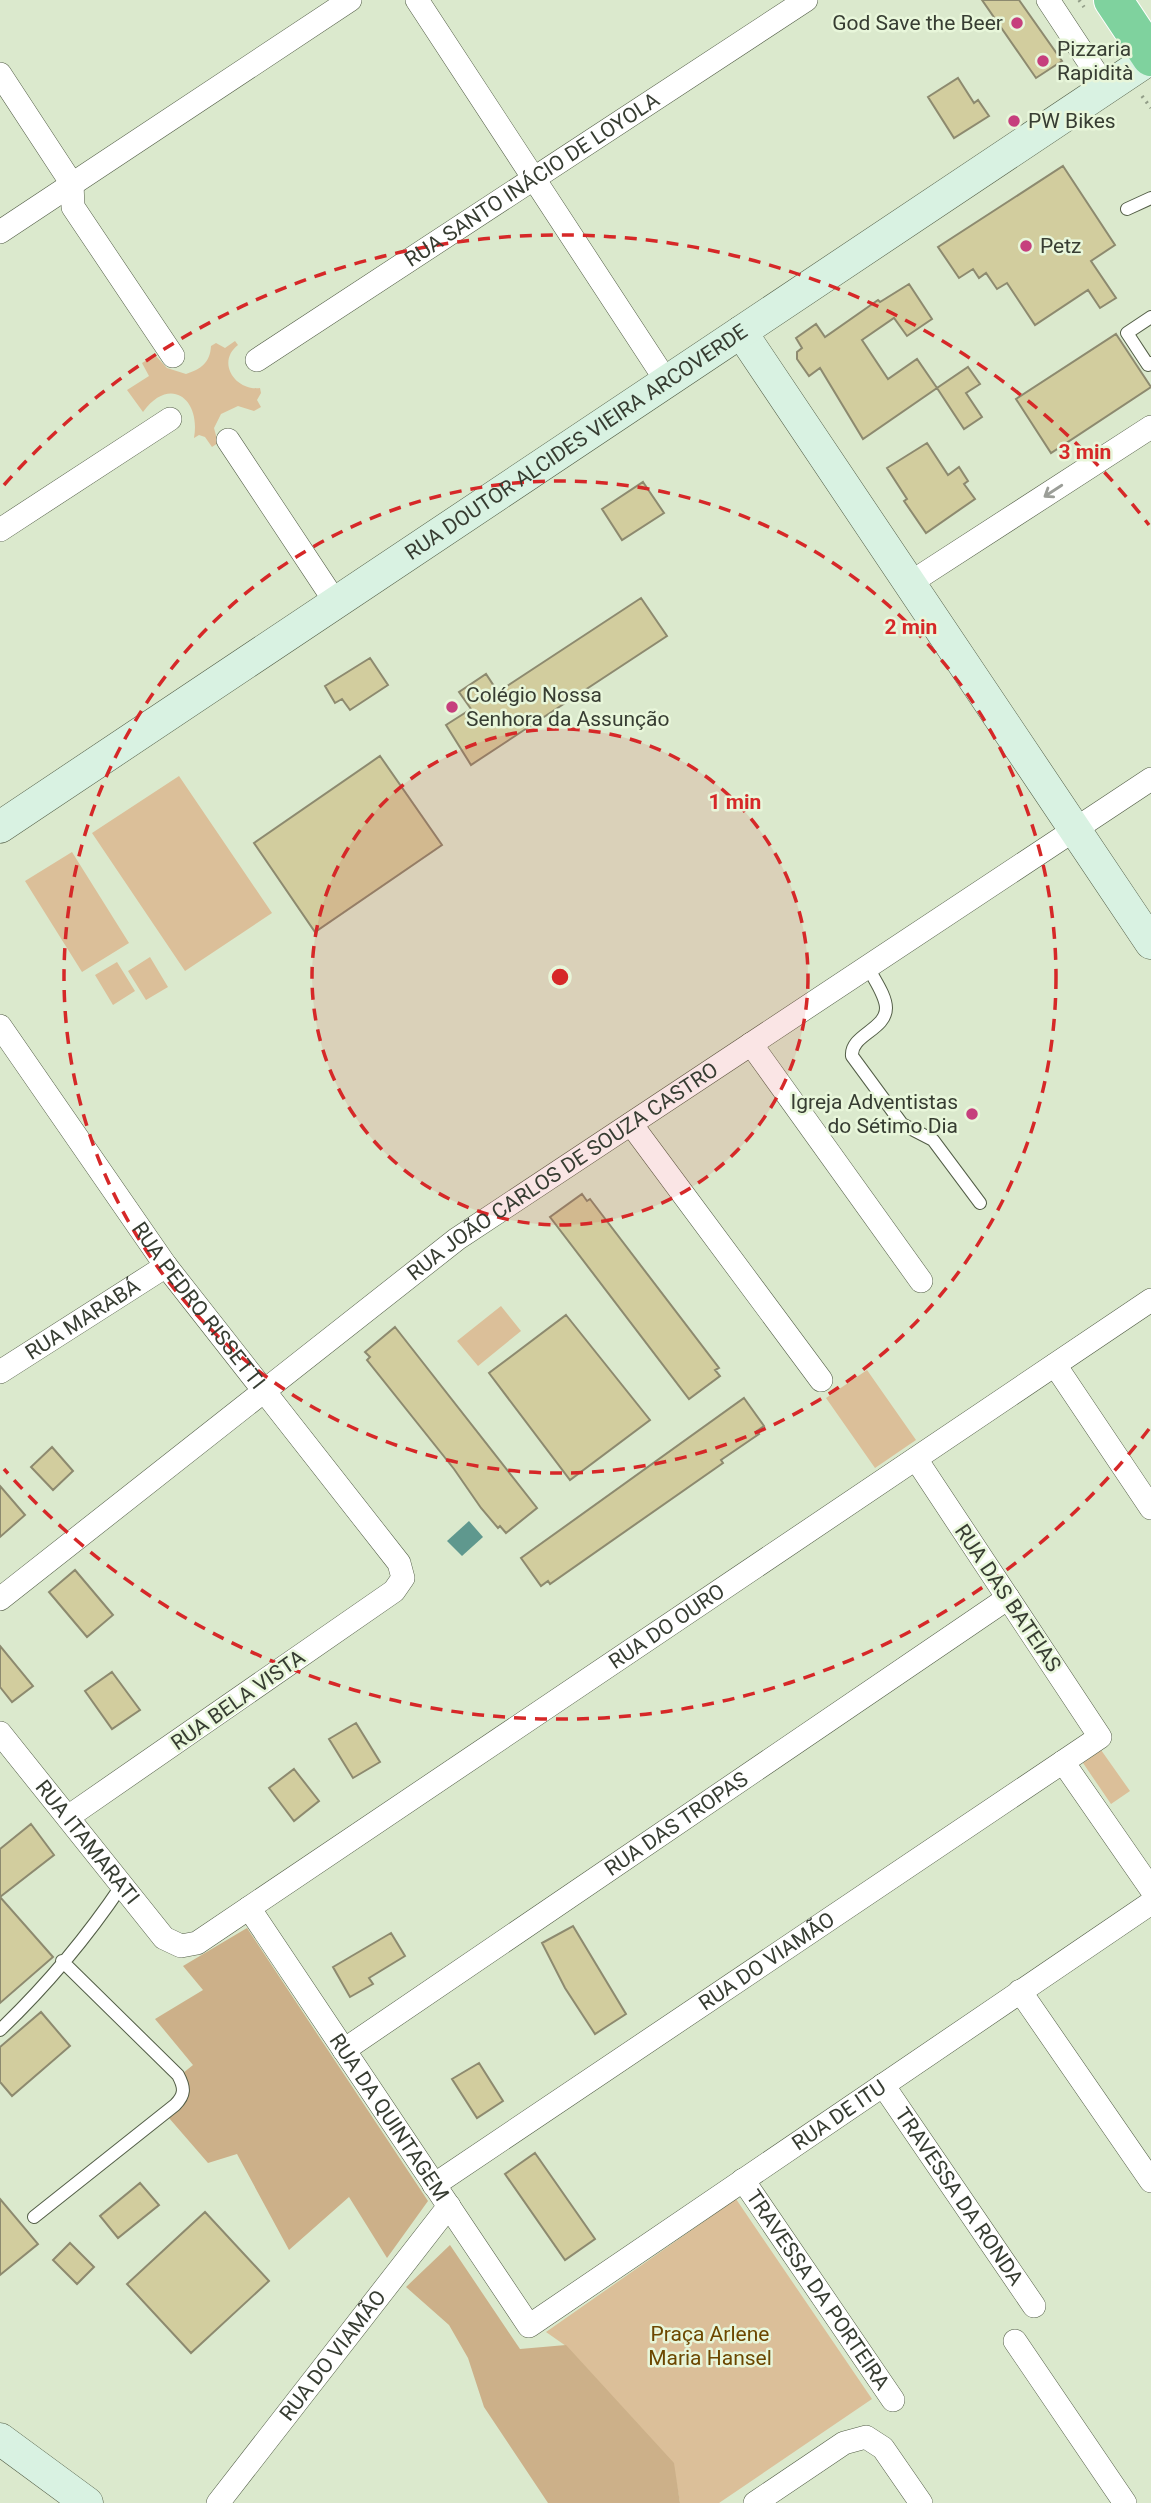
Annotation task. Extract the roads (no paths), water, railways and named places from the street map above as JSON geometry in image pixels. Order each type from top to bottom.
[{"type":"highway","points":[[1113,0],[1151,58]]},
{"type":"highway","points":[[1142,0],[1151,13]]},
{"type":"street","points":[[0,232],[350,0]]},
{"type":"street","points":[[417,0],[667,382]]},
{"type":"street","name":"RUA SANTO INÁCIO DE LOYOLA","points":[[257,360],[806,0]]},
{"type":"street","points":[[1048,0],[1106,88]]},
{"type":"street","name":"RUA DOUTOR ALCIDES VIEIRA ARCOVERDE","points":[[0,827],[1151,58]]},
{"type":"street","points":[[0,74],[72,184],[73,207],[173,356]]},
{"type":"street","points":[[741,332],[1151,943]]},
{"type":"street","points":[[0,530],[170,419]]},
{"type":"street","points":[[910,583],[1151,427]]},
{"type":"street","points":[[228,440],[336,603]]},
{"type":"street","name":"RUA JOÃO CARLOS DE SOUZA CASTRO","points":[[0,1599],[457,1239],[1151,779]]},
{"type":"street","name":"RUA PEDRO RISSETTI","points":[[0,1026],[166,1266],[399,1563],[403,1578]]},
{"type":"street","points":[[751,1044],[921,1281]]},
{"type":"street","points":[[631,1124],[821,1380]]},
{"type":"street","name":"RUA MARABÁ","points":[[0,1372],[166,1266]]},
{"type":"street","name":"RUA DO OURO","points":[[181,1947],[197,1943],[1151,1300]]},
{"type":"street","points":[[1055,1365],[1151,1508]]},
{"type":"street","name":"RUA DAS BATEIAS","points":[[916,1459],[1100,1737]]},
{"type":"street","name":"RUA BELA VISTA","points":[[68,1818],[394,1591],[403,1578]]},
{"type":"street","name":"RUA DAS TROPAS","points":[[344,2050],[1008,1598]]},
{"type":"street","name":"RUA ITAMARATI","points":[[0,1732],[164,1938],[181,1947]]},
{"type":"street","name":"RUA DO VIAMÃO","points":[[434,2185],[1100,1737]]},
{"type":"street","points":[[1063,1762],[1151,1889]]},
{"type":"street","name":"RUA DE ITU","points":[[529,2326],[1151,1903]]},
{"type":"street","name":"RUA DA QUINTAGEM","points":[[249,1908],[529,2326]]},
{"type":"street","points":[[1020,1992],[1151,2181]]},
{"type":"street","name":"TRAVESSA DA RONDA","points":[[883,2085],[1034,2306]]},
{"type":"street","name":"TRAVESSA DA PORTEIRA","points":[[743,2180],[893,2400]]},
{"type":"street","name":"RUA DO VIAMÃO","points":[[218,2503],[449,2206]]},
{"type":"street","points":[[1015,2341],[1125,2503]]},
{"type":"street","points":[[755,2503],[844,2443],[866,2437],[883,2448],[921,2503]]},
{"type":"street","points":[[0,2440],[87,2503]]},
{"type":"lane","points":[[1127,209],[1151,198]]},
{"type":"lane","points":[[1151,317],[1127,333],[1148,365],[1151,363]]},
{"type":"lane","points":[[868,967],[886,1008],[883,1018],[853,1046],[852,1056],[902,1125],[933,1140],[980,1203]]},
{"type":"lane","points":[[0,2030],[28,2004],[101,1916],[122,1885]]},
{"type":"lane","points":[[34,2217],[183,2097],[184,2087],[178,2076],[62,1961]]},
{"type":"water","points":[[469,1521],[483,1537],[462,1556],[447,1541]]},
{"type":"place","name":"God Save the Beer","points":[[1017,23]]},
{"type":"place","name":"Pizzaria Rapidità","points":[[1043,61]]},
{"type":"place","name":"PW Bikes","points":[[1014,121]]},
{"type":"place","name":"Petz","points":[[1026,246]]},
{"type":"place","name":"Colégio Nossa Senhora da Assunção","points":[[452,707]]},
{"type":"place","name":"Igreja Adventistas do Sétimo Dia","points":[[972,1114]]},
{"type":"park label","name":"Praça Arlene Maria Hansel","points":[[710,2346]]}]
